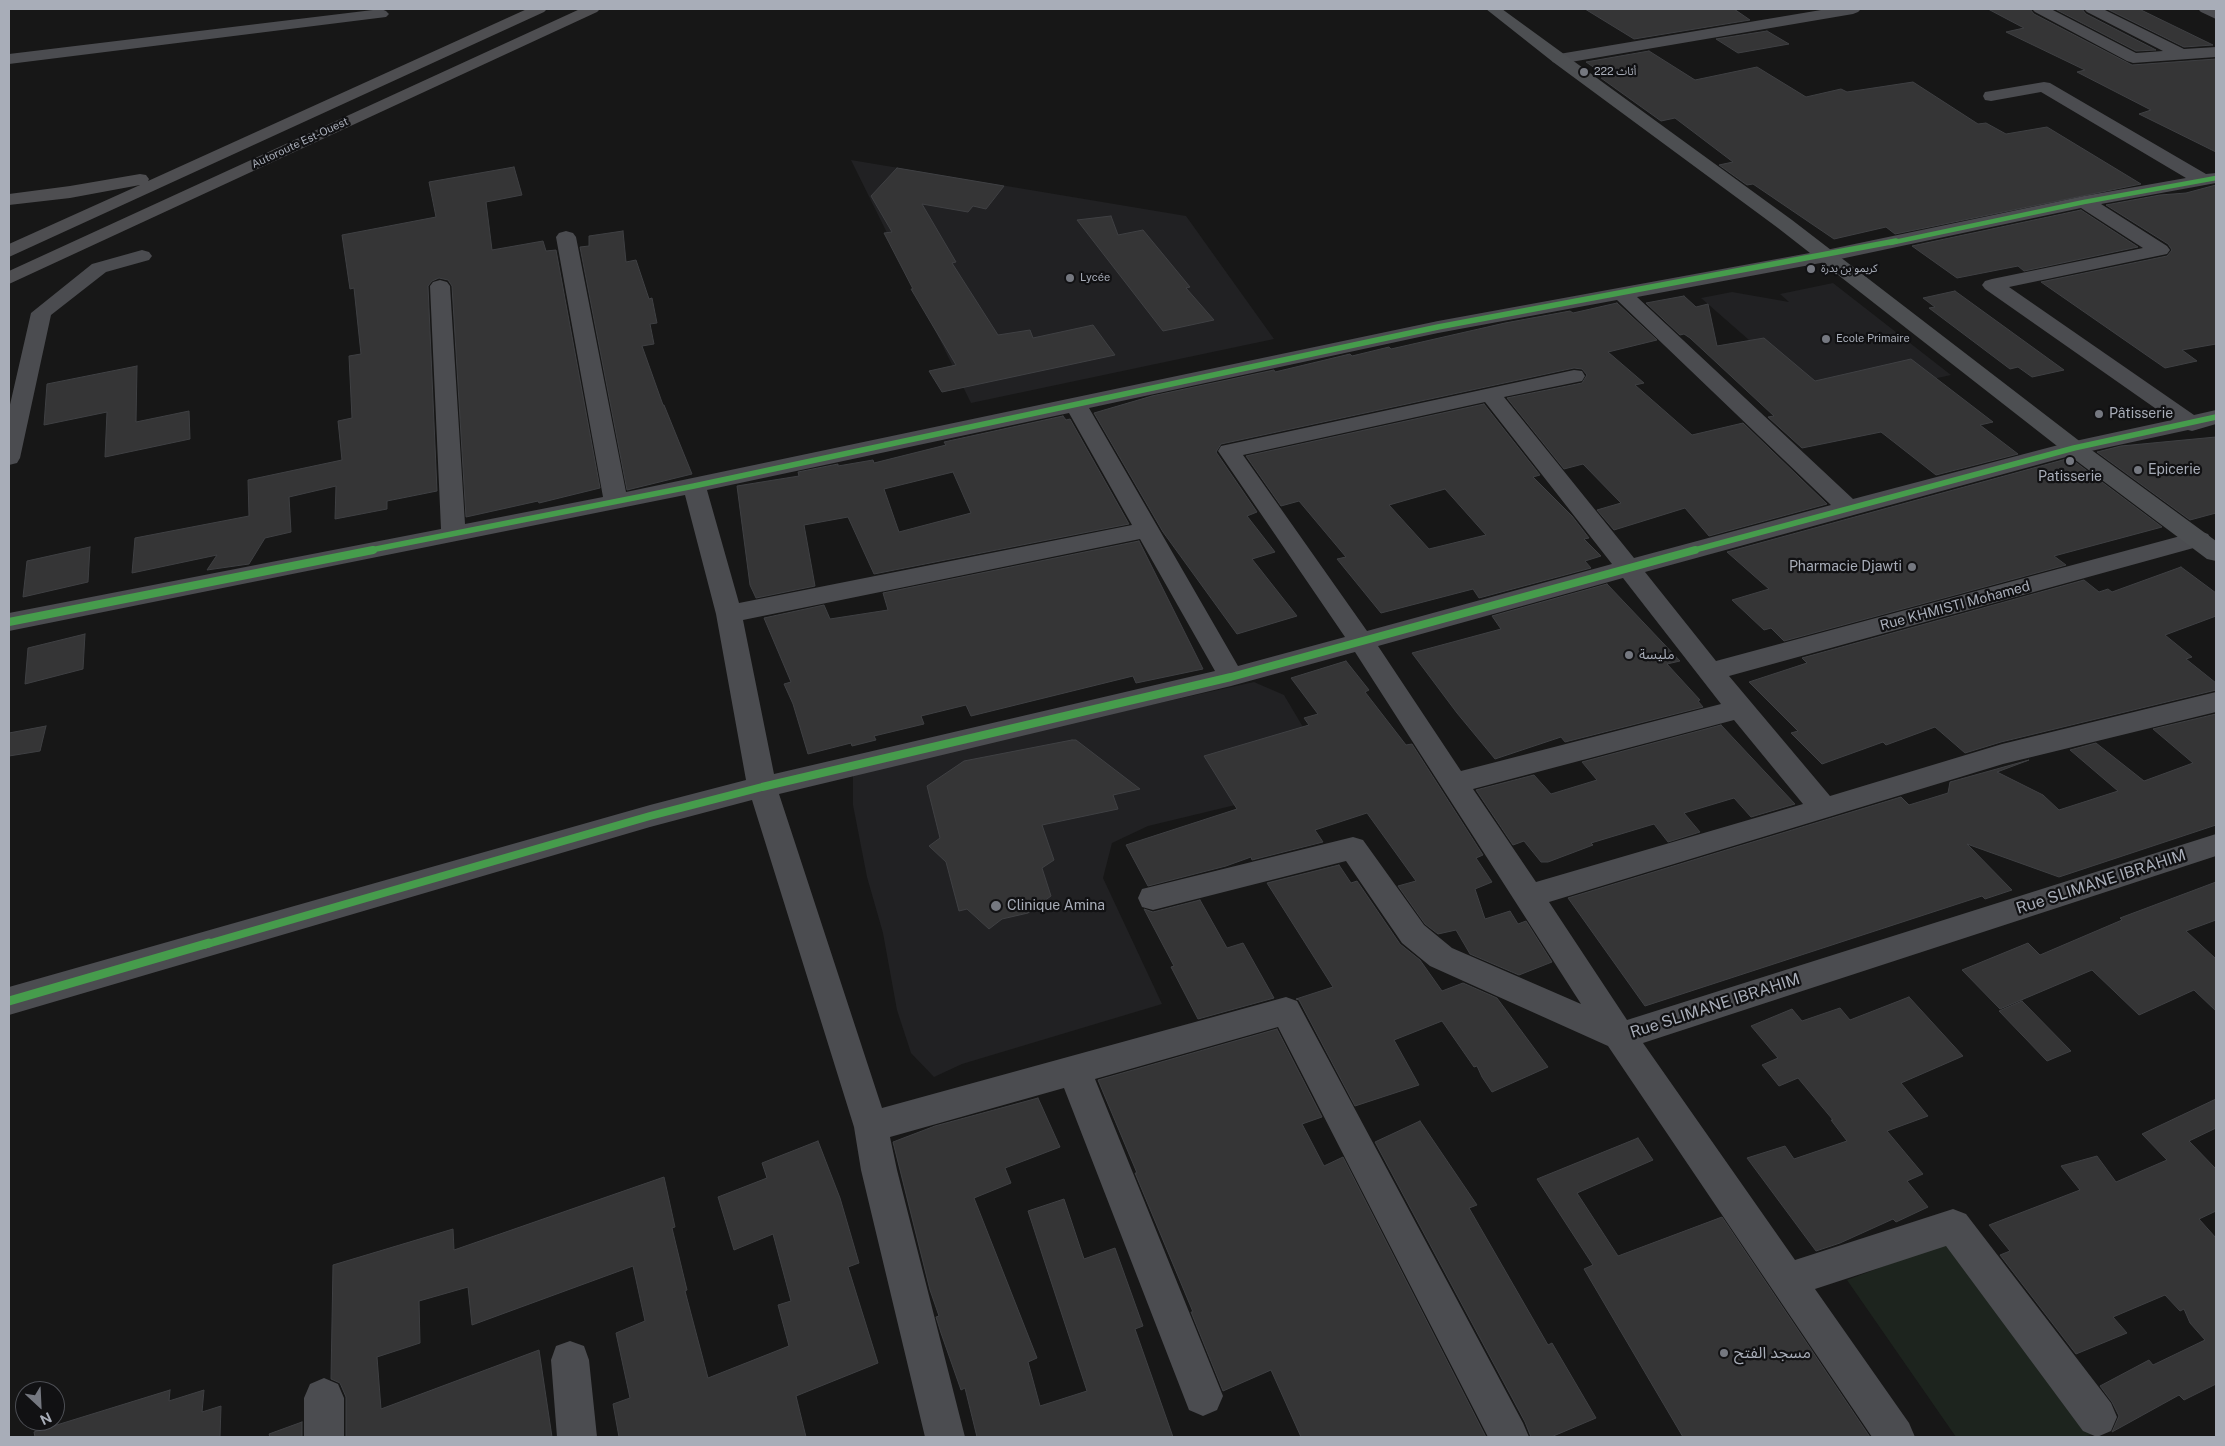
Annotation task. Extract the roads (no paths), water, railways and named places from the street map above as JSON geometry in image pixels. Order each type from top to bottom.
[{"type":"highway","name":"Autoroute Est-Ouest","points":[[9,251],[539,9]]},
{"type":"highway","name":"Autoroute Est-Ouest","points":[[9,278],[592,9]]},
{"type":"highway","points":[[9,199],[120,184],[202,163]]},
{"type":"highway","points":[[9,295],[104,234]]},
{"type":"main road","points":[[1493,9],[1786,224],[2074,448],[2208,546]]},
{"type":"street","points":[[1559,59],[1853,9]]},
{"type":"street","points":[[2040,9],[2133,58],[2216,52]]},
{"type":"street","points":[[2092,9],[2183,55]]},
{"type":"street","points":[[2206,9],[2216,14]]},
{"type":"street","points":[[9,59],[381,14]]},
{"type":"street","points":[[1991,96],[2044,87],[2205,181],[2216,195]]},
{"type":"street","points":[[9,622],[694,486],[1438,327],[1826,256],[2084,202],[2205,181]]},
{"type":"street","points":[[2084,202],[2160,250],[1992,285],[2192,424]]},
{"type":"street","points":[[566,237],[616,502]]},
{"type":"street","points":[[9,458],[41,313],[99,268],[142,256]]},
{"type":"street","points":[[440,286],[453,534]]},
{"type":"street","points":[[1620,293],[1848,508]]},
{"type":"street","points":[[1574,376],[1230,451],[1361,642],[1453,784],[1530,896],[1620,1036]]},
{"type":"street","points":[[1490,394],[1710,672],[1824,809]]},
{"type":"street","points":[[1076,405],[1231,677]]},
{"type":"street","points":[[9,1001],[640,818],[762,787],[1231,677],[2074,448],[2192,424],[2216,417]]},
{"type":"street","points":[[694,486],[729,614],[762,787],[871,1127],[879,1170],[945,1437]]},
{"type":"street","points":[[729,614],[1147,530]]},
{"type":"street","name":"Rue KHMISTI Mohamed","points":[[1710,672],[2208,546]]},
{"type":"street","points":[[1530,896],[2002,754],[2216,702]]},
{"type":"street","points":[[1453,784],[1740,709]]},
{"type":"street","name":"Rue SLIMANE IBRAHIM","points":[[1895,1437],[1620,1036],[2216,845]]},
{"type":"street","points":[[1153,898],[1353,848],[1413,934],[1441,957],[1620,1036]]},
{"type":"street","points":[[871,1127],[1286,1010],[1510,1437]]},
{"type":"street","points":[[1074,1069],[1203,1396]]},
{"type":"street","points":[[1788,1280],[1953,1226],[2098,1417]]},
{"type":"street","points":[[570,1360],[577,1437]]},
{"type":"street","points":[[324,1398],[324,1437]]},
{"type":"place","name":"أثاث 222","points":[[1584,72]]},
{"type":"place","name":"كريمو بن بدرة","points":[[1811,269]]},
{"type":"place","name":"Lycée","points":[[1070,278]]},
{"type":"place","name":"Ecole Primaire","points":[[1826,339]]},
{"type":"place","name":"Pâtisserie","points":[[2099,414]]},
{"type":"place","name":"Patisserie","points":[[2070,461]]},
{"type":"place","name":"Epicerie","points":[[2138,470]]},
{"type":"place","name":"Pharmacie Djawti","points":[[1912,567]]},
{"type":"place","name":"مليسة","points":[[1629,655]]},
{"type":"place","name":"Clinique Amina","points":[[996,906]]},
{"type":"place","name":"مسجد الفتح","points":[[1724,1353]]}]
